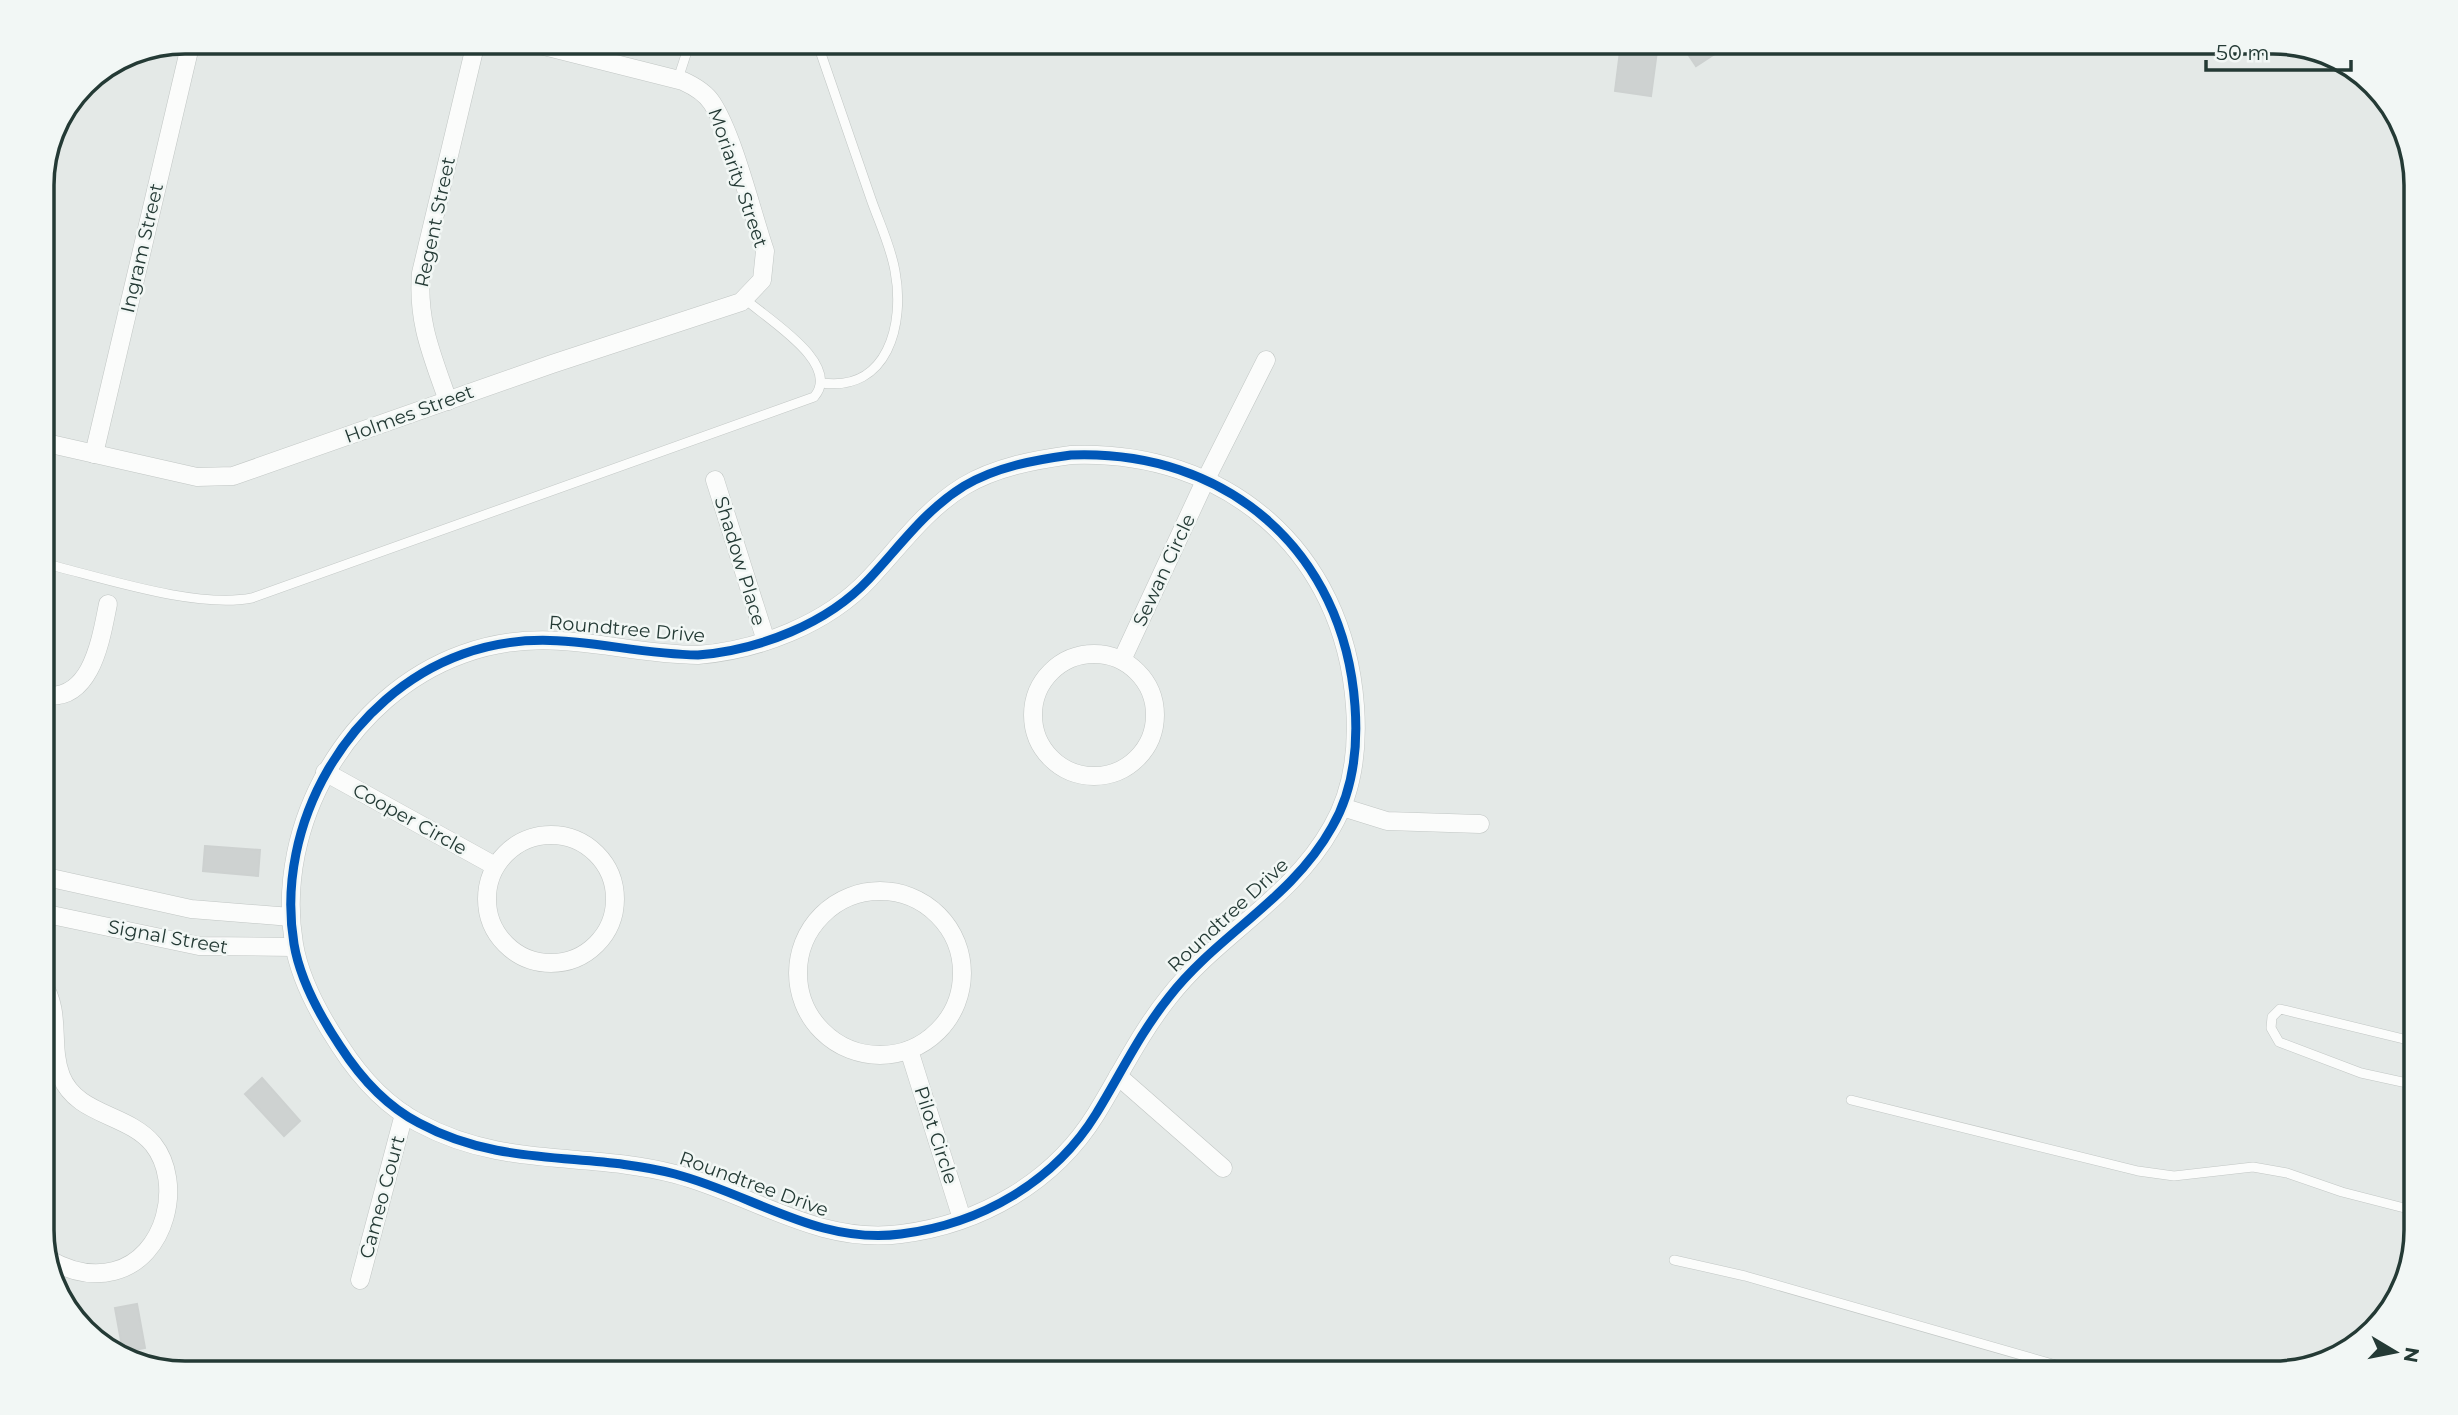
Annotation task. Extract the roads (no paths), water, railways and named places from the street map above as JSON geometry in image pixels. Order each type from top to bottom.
[{"type":"street","name":"Ingram Street","points":[[94,454],[188,55]]},
{"type":"street","name":"Regent Street","points":[[448,401],[422,326],[419,299],[421,273],[473,55]]},
{"type":"street","name":"Moriarity Street","points":[[580,55],[678,79],[698,88],[711,101],[719,116],[765,251],[762,280]]},
{"type":"street","name":"Holmes Street","points":[[55,445],[197,477],[233,476],[721,310],[745,299],[762,280]]},
{"type":"street","name":"Sewan Circle","points":[[1122,660],[1205,481],[1266,360]]},
{"type":"street","name":"Roundtree Drive","points":[[1071,455],[1118,455],[1160,462],[1205,481],[1251,506],[1287,536],[1331,605],[1349,660],[1356,723],[1350,779],[1342,807],[1317,851],[1294,880],[1206,957],[1166,1000],[1082,1136],[1051,1169],[1006,1200],[962,1219],[909,1233],[864,1235],[839,1232],[789,1219],[714,1186],[671,1173],[506,1154],[450,1136],[404,1114],[364,1078],[335,1038],[310,990],[294,947],[291,917],[296,860],[313,800],[326,772],[368,716],[391,696],[436,666],[484,648],[563,639],[698,655],[720,653],[766,641],[794,630],[840,604],[870,578],[924,516],[963,487],[1001,470],[1071,455]]},
{"type":"street","name":"Shadow Place","points":[[715,480],[766,641]]},
{"type":"street","points":[[55,695],[61,695],[86,676],[97,655],[108,604]]},
{"type":"street","points":[[1083,654],[1103,654],[1122,660],[1138,672],[1150,689],[1155,709],[1150,739],[1132,763],[1115,773],[1095,777],[1074,774],[1057,764],[1042,750],[1033,721],[1037,691],[1048,674],[1064,661],[1083,654]]},
{"type":"street","name":"Cooper Circle","points":[[326,772],[495,866]]},
{"type":"street","points":[[1342,807],[1387,821],[1480,824]]},
{"type":"street","points":[[547,834],[568,836],[587,845],[602,859],[612,878],[614,909],[603,938],[587,953],[568,962],[546,964],[525,958],[507,946],[494,929],[487,908],[488,886],[495,866],[509,850],[527,839],[547,834]]},
{"type":"street","name":"Signal Street","points":[[55,879],[167,905],[291,917]]},
{"type":"street","points":[[888,891],[914,898],[937,914],[954,936],[962,962],[961,990],[951,1016],[933,1037],[909,1051],[883,1056],[856,1052],[832,1041],[813,1022],[801,998],[798,971],[803,945],[816,921],[836,904],[860,893],[888,891]]},
{"type":"street","name":"Signal Street","points":[[55,916],[200,946],[294,947]]},
{"type":"street","points":[[55,1016],[57,1063],[68,1090],[88,1107],[126,1122],[152,1142],[164,1165],[170,1193],[166,1215],[155,1236],[134,1261],[120,1270],[85,1274],[59,1263]]},
{"type":"street","name":"Pilot Circle","points":[[909,1051],[962,1219]]},
{"type":"street","points":[[1118,1076],[1223,1168]]},
{"type":"street","name":"Cameo Court","points":[[360,1280],[404,1114]]},
{"type":"lane","points":[[678,79],[686,55]]},
{"type":"lane","points":[[821,55],[895,270],[897,314],[884,359],[871,372],[841,386],[822,383]]},
{"type":"lane","points":[[55,566],[203,600],[234,601],[252,598],[814,397],[822,383],[822,374],[814,358],[745,299]]},
{"type":"lane","points":[[2404,1039],[2280,1009],[2272,1017],[2271,1028],[2279,1042],[2361,1073],[2404,1082]]},
{"type":"lane","points":[[1851,1100],[2138,1171],[2174,1176],[2253,1167],[2287,1173],[2342,1192],[2404,1208]]},
{"type":"lane","points":[[1674,1260],[1745,1276],[2042,1361]]}]
